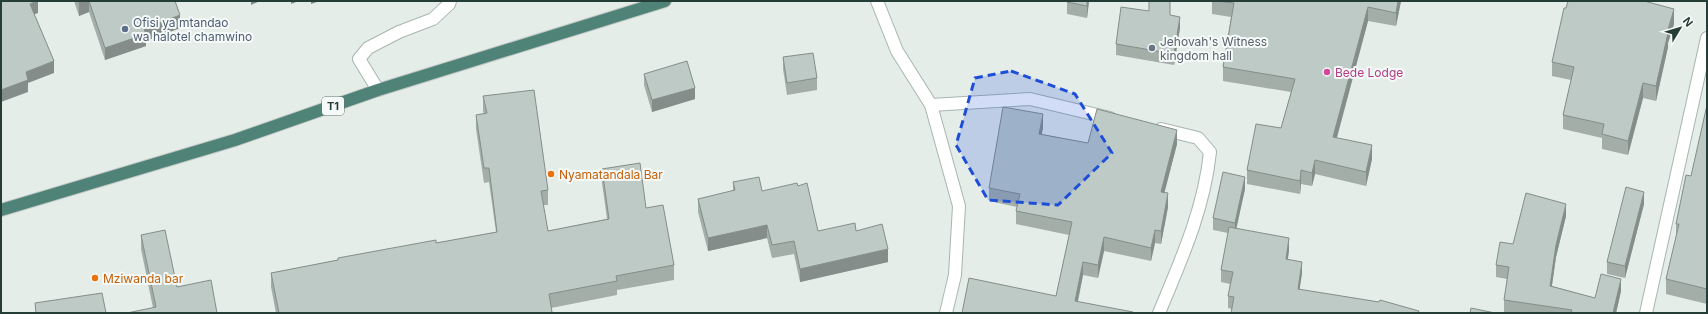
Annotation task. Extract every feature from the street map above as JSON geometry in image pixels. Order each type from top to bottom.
[{"type":"highway","name":"T1","points":[[1,210],[235,140],[378,90],[665,1]]},
{"type":"street","points":[[378,90],[359,59],[368,48],[399,32],[433,19],[449,4],[450,1]]},
{"type":"street","points":[[877,1],[897,51],[931,105],[959,206],[955,275],[946,313]]},
{"type":"street","points":[[1646,313],[1707,38]]},
{"type":"street","points":[[931,105],[1030,99],[1121,120]]},
{"type":"street","points":[[1152,127],[1198,138],[1210,152],[1207,177],[1191,236],[1159,313]]},
{"type":"highlighted area","points":[[1011,71],[1075,94],[1112,153],[1058,205],[988,200],[956,145],[975,78]]},
{"type":"building","points":[[1,1],[37,1],[30,4],[54,61],[26,72],[28,80],[1,90]]},
{"type":"building","points":[[89,1],[175,1],[180,15],[144,29],[146,34],[105,48]]},
{"type":"building","points":[[1087,1],[1087,6],[1067,2]]},
{"type":"building","points":[[1149,1],[1170,1],[1170,15],[1180,17],[1174,54],[1116,44],[1121,7],[1149,11]]},
{"type":"building","points":[[1215,1],[1398,1],[1396,13],[1368,7],[1333,137],[1372,145],[1366,172],[1315,160],[1312,173],[1301,170],[1300,181],[1247,170],[1256,124],[1281,128],[1295,79],[1223,67],[1234,3]]},
{"type":"building","points":[[1568,1],[1644,1],[1674,9],[1667,33],[1656,86],[1643,83],[1628,141],[1602,134],[1604,124],[1563,115],[1574,67],[1552,62],[1564,8],[1566,8]]},
{"type":"building","points":[[813,53],[817,78],[787,83],[783,57]]},
{"type":"building","points":[[687,61],[695,88],[652,100],[644,74]]},
{"type":"building","points":[[534,90],[548,190],[541,191],[548,231],[609,219],[602,169],[640,163],[646,208],[663,205],[674,265],[616,276],[617,281],[549,294],[552,312],[279,313],[271,273],[338,260],[338,258],[436,240],[436,243],[497,232],[489,168],[484,168],[476,115],[487,113],[483,96]]},
{"type":"building","points":[[1707,105],[1707,289],[1666,279],[1679,224],[1676,224],[1686,175],[1691,176]]},
{"type":"building","points":[[1003,107],[1043,114],[1039,134],[1088,143],[1097,109],[1177,130],[1161,192],[1168,193],[1161,231],[1155,230],[1151,248],[1104,237],[1098,265],[1083,262],[1075,301],[1133,313],[962,313],[969,278],[1056,296],[1072,222],[1016,211],[1020,194],[989,188]]},
{"type":"building","points":[[1223,172],[1245,177],[1235,223],[1213,218]]},
{"type":"building","points":[[759,177],[762,191],[797,183],[798,186],[807,183],[818,231],[855,223],[856,231],[882,224],[888,249],[800,269],[794,241],[772,245],[767,225],[708,238],[698,199],[735,190],[733,182]]},
{"type":"building","points":[[1626,187],[1644,192],[1625,266],[1607,262]]},
{"type":"building","points":[[1526,193],[1566,204],[1556,245],[1550,286],[1595,298],[1601,274],[1621,279],[1613,313],[1573,313],[1571,312],[1572,310],[1504,300],[1509,267],[1496,265],[1500,242],[1513,244]]},
{"type":"building","points":[[1229,227],[1289,238],[1286,259],[1302,262],[1298,289],[1379,302],[1380,300],[1419,311],[1418,313],[1231,313],[1234,297],[1228,296],[1233,272],[1221,270]]},
{"type":"building","points":[[165,230],[177,287],[211,280],[217,313],[127,313],[156,307],[141,235]]},
{"type":"building","points":[[102,293],[106,313],[36,313],[35,303]]},
{"type":"building","points":[[1471,308],[1495,313],[1470,313]]},
{"type":"place","name":"Ofisi ya mtandao wa halotel chamwino","points":[[125,29]]},
{"type":"place","name":"Jehovah's Witness kingdom hall","points":[[1152,48]]},
{"type":"place","name":"Bede Lodge","points":[[1327,72]]},
{"type":"place","name":"Nyamatandala Bar","points":[[551,174]]},
{"type":"place","name":"Mziwanda bar","points":[[95,278]]}]
